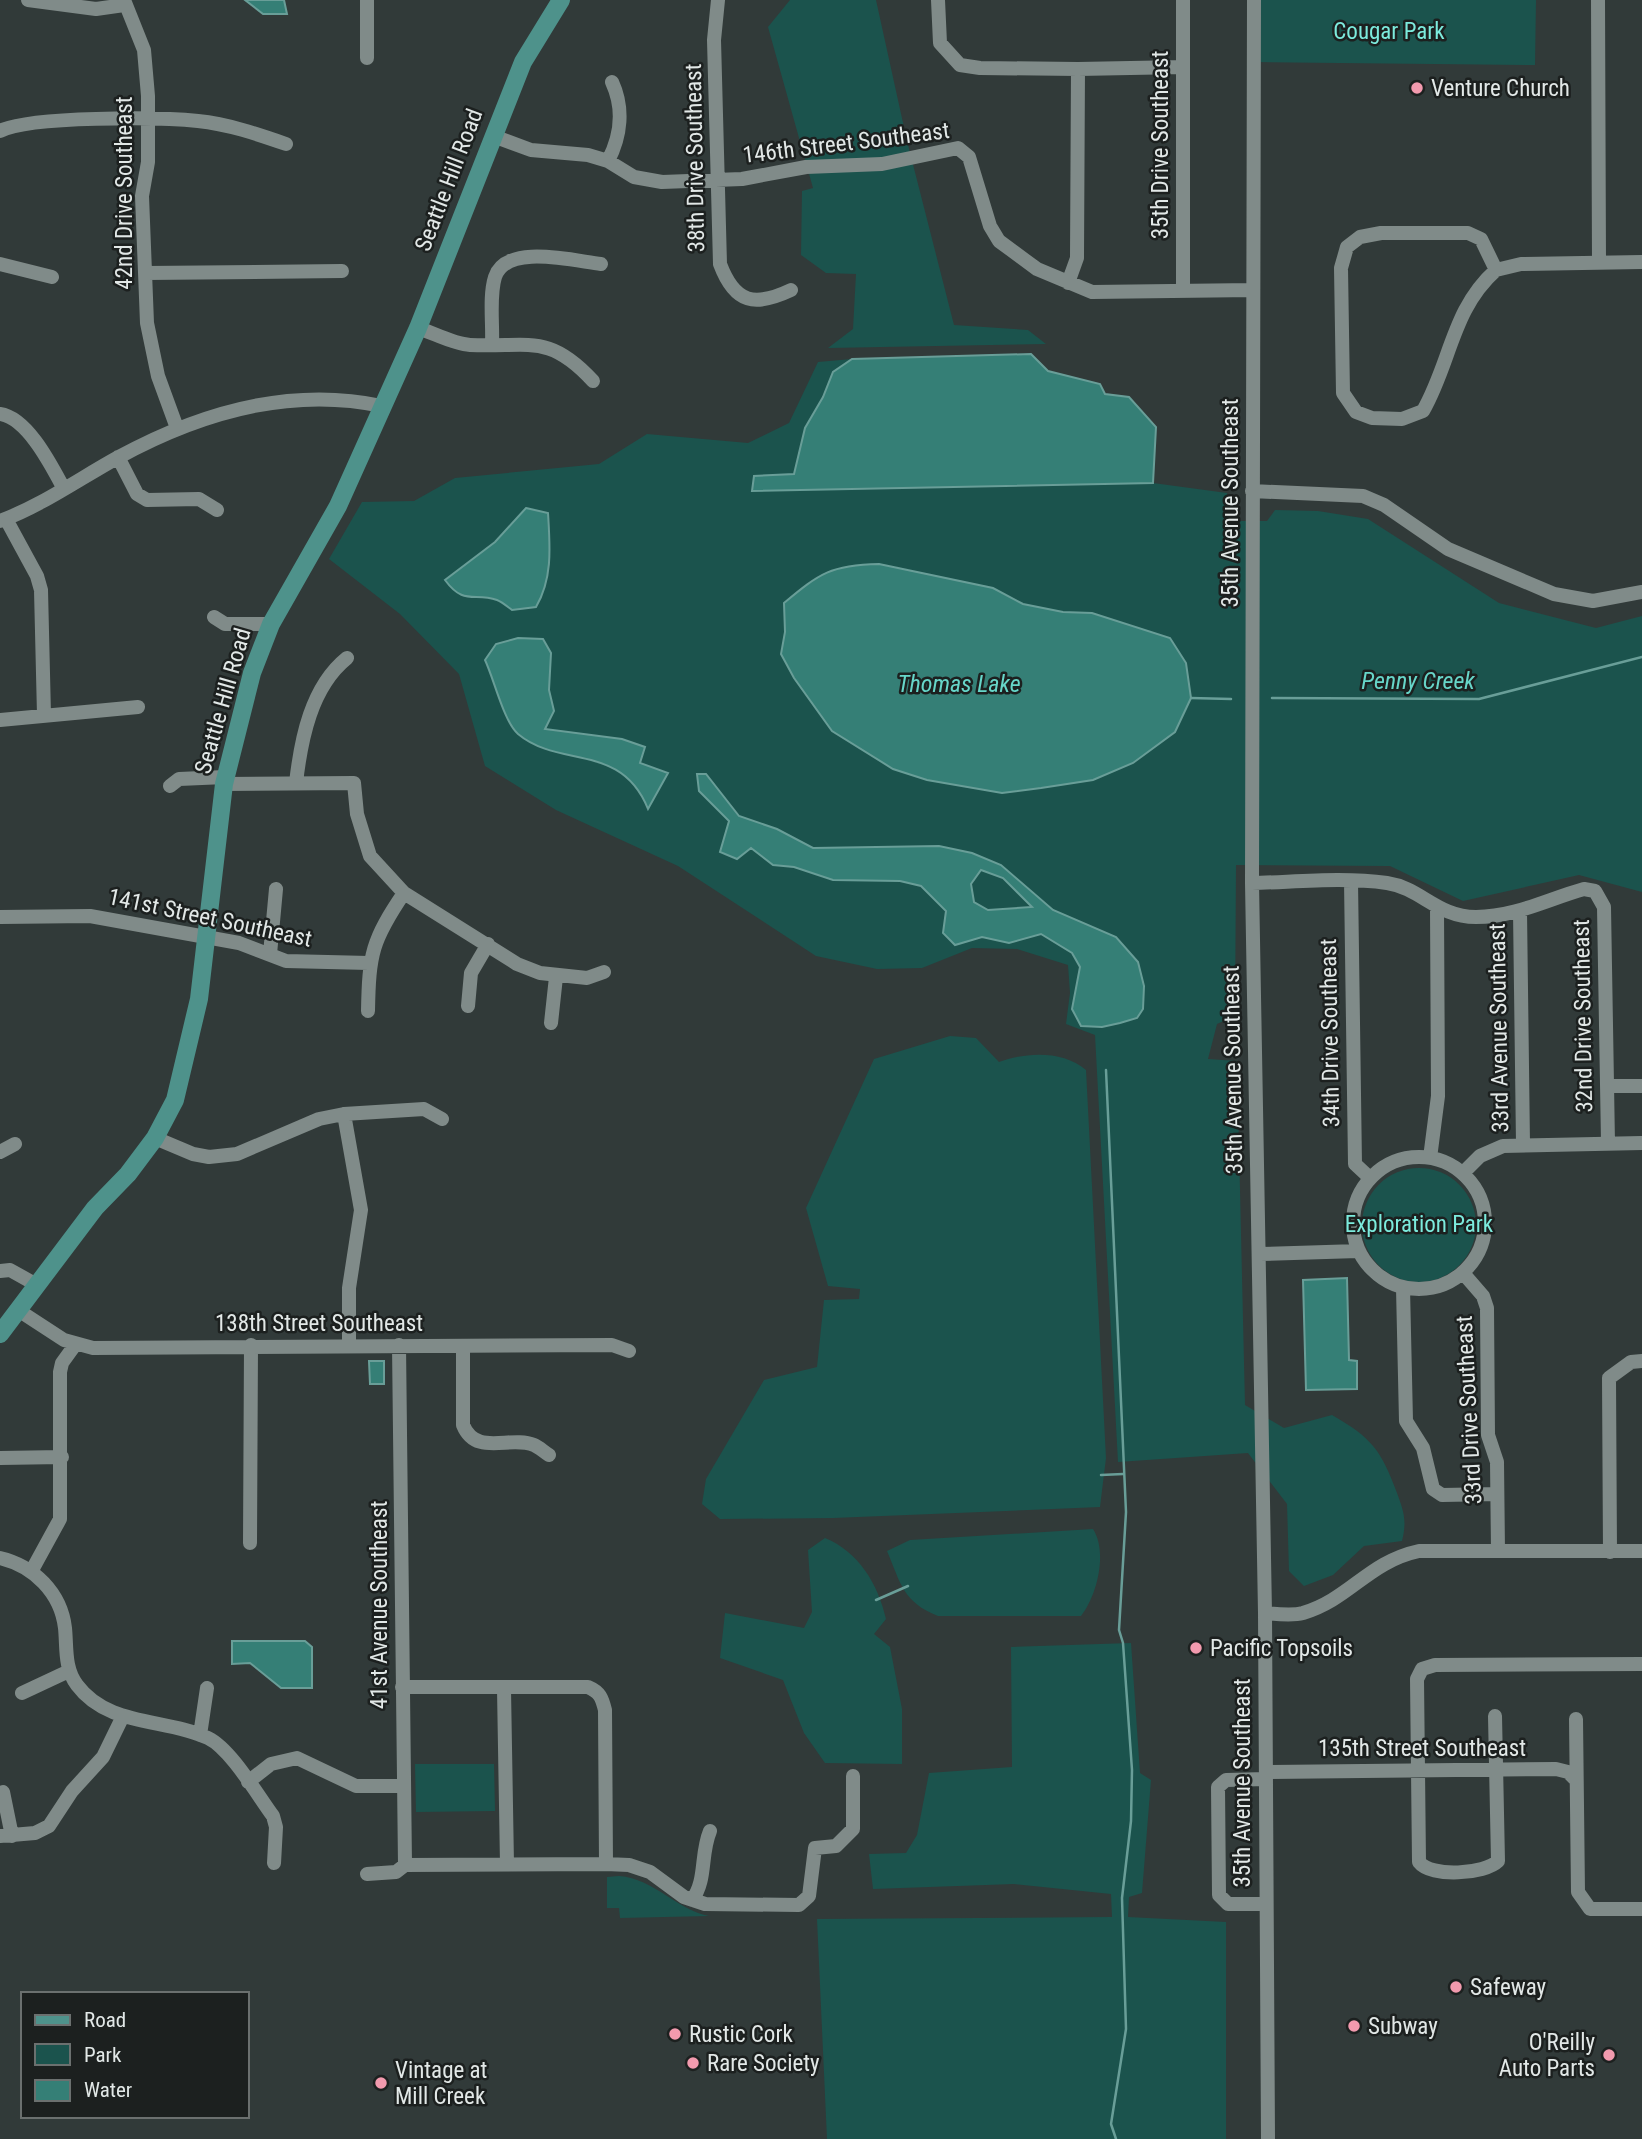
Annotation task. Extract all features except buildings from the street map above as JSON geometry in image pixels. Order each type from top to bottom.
[{"type":"main road","name":"Seattle Hill Road","points":[[0,1334],[35,1284],[155,1138],[175,1100],[199,999],[204,936],[224,780],[252,673],[271,624],[338,506],[418,328],[523,62],[561,0]]},
{"type":"street","points":[[29,0],[96,9],[124,3]]},
{"type":"street","points":[[367,0],[367,58]]},
{"type":"street","name":"38th Drive Southeast","points":[[718,0],[715,40],[720,264],[727,283],[740,296],[756,302],[772,299],[792,290]]},
{"type":"street","points":[[938,0],[940,43],[960,65],[1078,69],[1182,68]]},
{"type":"street","name":"35th Drive Southeast","points":[[1183,0],[1183,291]]},
{"type":"street","name":"35th Avenue Southeast","points":[[1254,0],[1252,883],[1265,1614],[1268,2139]]},
{"type":"street","points":[[1598,0],[1599,261]]},
{"type":"street","name":"42nd Drive Southeast","points":[[124,3],[144,50],[148,162],[142,196],[147,323],[158,376],[177,428]]},
{"type":"street","points":[[1068,283],[1077,258],[1078,69]]},
{"type":"street","points":[[608,161],[619,135],[618,96],[611,82]]},
{"type":"street","points":[[0,131],[41,122],[197,121],[233,127],[286,144]]},
{"type":"street","name":"146th Street Southeast","points":[[493,136],[531,150],[588,155],[608,161],[634,177],[662,182],[719,180],[806,167],[882,163],[958,148],[969,157],[990,226],[999,241],[1037,269],[1092,292],[1253,290]]},
{"type":"street","points":[[1496,270],[1481,239],[1468,233],[1381,233],[1360,237],[1347,247],[1341,268],[1343,393],[1356,412],[1372,418],[1402,419],[1423,411],[1435,392],[1468,300],[1496,270],[1521,264],[1642,262]]},
{"type":"street","points":[[492,344],[495,277],[503,262],[522,256],[601,264]]},
{"type":"street","points":[[0,264],[52,277]]},
{"type":"street","points":[[146,273],[342,271]]},
{"type":"street","points":[[418,328],[468,345],[554,348],[577,363],[593,381]]},
{"type":"street","points":[[44,715],[41,590],[37,576],[3,520],[177,428],[262,402],[356,401],[382,406]]},
{"type":"street","points":[[0,414],[6,415],[29,433],[64,489]]},
{"type":"street","points":[[118,457],[137,494],[147,500],[199,499],[218,510]]},
{"type":"street","points":[[1252,491],[1363,496],[1384,505],[1448,549],[1554,594],[1593,601],[1642,592]]},
{"type":"street","points":[[214,617],[225,624],[271,624]]},
{"type":"street","points":[[296,783],[300,748],[312,710],[330,671],[346,658]]},
{"type":"street","points":[[0,720],[138,707]]},
{"type":"street","points":[[170,786],[179,779],[354,783],[357,814],[370,856],[404,893],[517,964],[556,977],[587,978],[604,972]]},
{"type":"street","name":"34th Drive Southeast","points":[[1351,881],[1355,1164],[1370,1178]]},
{"type":"street","points":[[1252,883],[1388,883],[1411,891],[1437,909],[1473,917],[1520,911]]},
{"type":"street","name":"32nd Drive Southeast","points":[[1520,911],[1584,888],[1595,891],[1604,907],[1608,1143]]},
{"type":"street","points":[[270,954],[276,889]]},
{"type":"street","points":[[368,1011],[369,963],[375,938],[404,893]]},
{"type":"street","points":[[1430,1158],[1438,1096],[1437,909]]},
{"type":"street","name":"33rd Avenue Southeast","points":[[1520,911],[1523,1144]]},
{"type":"street","name":"141st Street Southeast","points":[[0,917],[90,916],[204,936],[303,964],[369,963]]},
{"type":"street","points":[[468,1006],[471,973],[488,944]]},
{"type":"street","points":[[551,1023],[556,977]]},
{"type":"street","points":[[1608,1086],[1642,1086]]},
{"type":"street","points":[[155,1138],[193,1154],[209,1157],[237,1154],[319,1119],[345,1114],[424,1109],[442,1119]]},
{"type":"street","points":[[345,1114],[361,1210],[349,1288],[349,1345]]},
{"type":"street","points":[[1463,1173],[1480,1156],[1503,1146],[1642,1143]]},
{"type":"street","points":[[0,1152],[15,1144]]},
{"type":"street","points":[[1404,1158],[1430,1158],[1447,1163],[1463,1173],[1475,1187],[1483,1204],[1483,1242],[1475,1259],[1463,1273],[1445,1284],[1424,1290],[1403,1288],[1377,1275],[1357,1247],[1352,1219],[1357,1197],[1380,1169],[1404,1158]]},
{"type":"street","points":[[1260,1249],[1357,1247]]},
{"type":"street","points":[[0,1270],[10,1270],[35,1284]]},
{"type":"street","name":"33rd Drive Southeast","points":[[1463,1273],[1483,1296],[1487,1308],[1488,1435],[1497,1462],[1498,1551]]},
{"type":"street","points":[[1403,1288],[1406,1421],[1423,1448],[1433,1489],[1442,1495],[1497,1494]]},
{"type":"street","name":"138th Street Southeast","points":[[18,1310],[75,1345],[93,1348],[612,1345],[629,1351]]},
{"type":"street","points":[[31,1572],[60,1519],[60,1372],[62,1363],[75,1345]]},
{"type":"street","points":[[250,1543],[251,1345]]},
{"type":"street","name":"41st Avenue Southeast","points":[[400,1345],[405,1865]]},
{"type":"street","points":[[463,1347],[463,1425],[466,1432],[481,1443],[533,1444],[549,1455]]},
{"type":"street","points":[[1610,1552],[1609,1378],[1631,1362],[1642,1361]]},
{"type":"street","points":[[0,1458],[62,1457]]},
{"type":"street","points":[[1265,1614],[1300,1614],[1318,1607],[1377,1566],[1397,1556],[1419,1551],[1642,1551]]},
{"type":"street","points":[[0,1558],[31,1572],[45,1584],[60,1606],[69,1671],[76,1684],[98,1705],[123,1716],[200,1735],[218,1745],[273,1816],[276,1826],[274,1863]]},
{"type":"street","points":[[1495,1716],[1498,1861],[1484,1871],[1435,1872],[1419,1862],[1417,1679],[1422,1669],[1435,1665],[1642,1664]]},
{"type":"street","points":[[22,1693],[69,1671]]},
{"type":"street","points":[[402,1687],[595,1690],[601,1696],[605,1710],[606,1864]]},
{"type":"street","points":[[200,1735],[207,1688]]},
{"type":"street","points":[[504,1689],[507,1864]]},
{"type":"street","points":[[3,1792],[6,1836],[35,1833],[49,1826],[72,1791],[103,1757],[123,1716]]},
{"type":"street","points":[[1576,1719],[1578,1892],[1583,1903],[1590,1909],[1642,1909]]},
{"type":"street","points":[[248,1782],[271,1764],[297,1758],[356,1786],[403,1786]]},
{"type":"street","name":"135th Street Southeast","points":[[1265,1904],[1228,1904],[1219,1895],[1218,1787],[1226,1780],[1266,1775],[1556,1769],[1568,1772],[1575,1779]]},
{"type":"street","points":[[367,1874],[396,1872],[405,1865],[606,1864],[629,1866],[650,1872],[692,1900],[719,1906],[799,1905],[809,1895],[815,1848],[836,1846],[853,1829],[853,1776]]},
{"type":"street","points":[[692,1900],[701,1888],[704,1845],[710,1831]]},
{"type":"green space","points":[[790,0],[876,0],[907,141],[954,325],[1028,330],[1046,344],[828,348],[853,329],[856,274],[826,273],[801,255],[802,191],[813,188],[768,27]]},
{"type":"green space","name":"Cougar Park","points":[[1254,0],[1536,0],[1535,65],[1254,62]]},
{"type":"green space","points":[[852,359],[833,372],[823,397],[805,428],[794,475],[754,476],[1153,483],[1227,493],[1233,521],[1267,521],[1275,510],[1318,511],[1368,519],[1499,603],[1596,628],[1642,616],[1642,892],[1579,875],[1463,901],[1390,866],[1236,865],[1235,1016],[1217,1024],[1208,1059],[1237,1061],[1245,1405],[1284,1428],[1332,1415],[1357,1431],[1380,1455],[1404,1517],[1402,1541],[1364,1546],[1333,1575],[1304,1586],[1289,1571],[1287,1504],[1248,1453],[1118,1462],[1095,1035],[1066,1024],[1070,993],[1068,965],[1017,949],[972,948],[922,968],[877,969],[816,956],[678,866],[556,810],[485,766],[459,674],[400,614],[329,559],[362,502],[414,501],[455,478],[599,464],[647,434],[748,443],[789,423],[818,362]],"holes":[[[879,564],[993,588],[1023,604],[1063,612],[1092,613],[1002,793],[927,780],[893,769],[832,731],[781,654],[785,632],[784,603]]]},
{"type":"green space","points":[[950,1036],[976,1038],[999,1062],[1021,1056],[1055,1056],[1086,1070],[1106,1458],[1100,1507],[833,1518],[720,1519],[702,1504],[706,1479],[764,1380],[817,1367],[824,1300],[859,1299],[860,1289],[828,1286],[806,1208],[874,1059]]},
{"type":"green space","name":"Exploration Park","points":[[1419,1168],[1441,1172],[1459,1185],[1472,1203],[1476,1225],[1472,1247],[1459,1265],[1441,1278],[1419,1282],[1397,1278],[1379,1265],[1366,1247],[1362,1225],[1366,1203],[1379,1185],[1397,1172]]},
{"type":"green space","points":[[1093,1529],[1100,1549],[1099,1574],[1092,1597],[1081,1616],[938,1616],[926,1611],[910,1598],[887,1551],[910,1540]]},
{"type":"green space","points":[[825,1538],[837,1544],[857,1561],[878,1594],[886,1619],[874,1634],[890,1647],[902,1709],[902,1764],[825,1763],[804,1733],[783,1680],[720,1658],[725,1613],[804,1628],[812,1612],[808,1550]]},
{"type":"green space","points":[[1131,1643],[1140,1773],[1151,1780],[1142,1893],[1129,1897],[1128,1917],[1226,1922],[1226,2139],[827,2139],[817,1919],[1112,1917],[1111,1894],[1014,1884],[873,1889],[869,1854],[906,1853],[917,1835],[929,1773],[1012,1767],[1011,1647]]},
{"type":"green space","points":[[415,1764],[494,1764],[495,1811],[416,1812]]},
{"type":"green space","points":[[607,1877],[632,1878],[686,1907],[709,1916],[620,1918],[619,1908],[607,1908]]},
{"type":"water","points":[[245,0],[284,0],[287,14],[263,14]]},
{"type":"water","points":[[1031,354],[1048,371],[1100,384],[1105,394],[1129,397],[1156,427],[1153,483],[752,491],[754,476],[794,474],[805,428],[823,397],[833,372],[852,359]]},
{"type":"water","points":[[526,508],[548,513],[548,573],[536,607],[512,610],[497,600],[464,596],[452,588],[445,580],[495,542]]},
{"type":"water","name":"Thomas Lake","points":[[879,564],[993,588],[1023,604],[1063,612],[1092,613],[1170,638],[1186,663],[1191,698],[1175,732],[1133,763],[1093,780],[1041,788],[1002,793],[927,780],[893,769],[832,731],[794,678],[781,654],[785,632],[784,603],[807,584],[827,573],[849,566]]},
{"type":"water","points":[[518,638],[543,639],[551,653],[549,690],[554,711],[545,729],[622,739],[645,747],[640,763],[668,773],[648,809],[636,788],[622,774],[606,765],[535,745],[513,728],[485,660],[496,644]]},
{"type":"water","points":[[697,774],[706,774],[739,816],[777,829],[813,848],[939,846],[972,853],[1001,865],[1053,910],[1116,937],[1138,962],[1144,986],[1143,1009],[1137,1018],[1120,1023],[1102,1027],[1081,1026],[1072,1009],[1080,967],[1072,953],[1041,934],[1009,943],[982,937],[955,945],[943,933],[946,911],[921,886],[900,881],[833,880],[794,867],[773,865],[751,848],[737,859],[720,852],[729,821],[699,791]],"holes":[[[981,870],[1003,878],[1032,907],[988,910],[974,902],[971,884]]]},
{"type":"water","points":[[1347,1278],[1349,1360],[1357,1361],[1357,1389],[1306,1390],[1303,1280]]},
{"type":"water","points":[[369,1361],[384,1361],[384,1384],[370,1384]]},
{"type":"water","points":[[232,1641],[305,1641],[312,1647],[312,1688],[281,1688],[250,1663],[232,1664]]},
{"type":"waterway","name":"Penny Creek","points":[[1272,698],[1479,699],[1642,657]]},
{"type":"waterway","name":"Penny Creek","points":[[1191,698],[1231,699]]},
{"type":"waterway","points":[[1106,1070],[1126,1512],[1119,1630],[1123,1643],[1132,1770],[1131,1821],[1122,1898],[1126,2029],[1111,2124],[1116,2139]]},
{"type":"waterway","points":[[1101,1475],[1123,1474]]},
{"type":"waterway","points":[[876,1600],[908,1586]]},
{"type":"place","name":"Venture Church","points":[[1417,88]]},
{"type":"place","name":"Pacific Topsoils","points":[[1196,1648]]},
{"type":"place","name":"Safeway","points":[[1456,1987]]},
{"type":"place","name":"Subway","points":[[1354,2026]]},
{"type":"place","name":"Rustic Cork","points":[[675,2034]]},
{"type":"place","name":"O'Reilly Auto Parts","points":[[1609,2055]]},
{"type":"place","name":"Rare Society","points":[[693,2063]]},
{"type":"place","name":"Vintage at Mill Creek","points":[[381,2083]]}]
